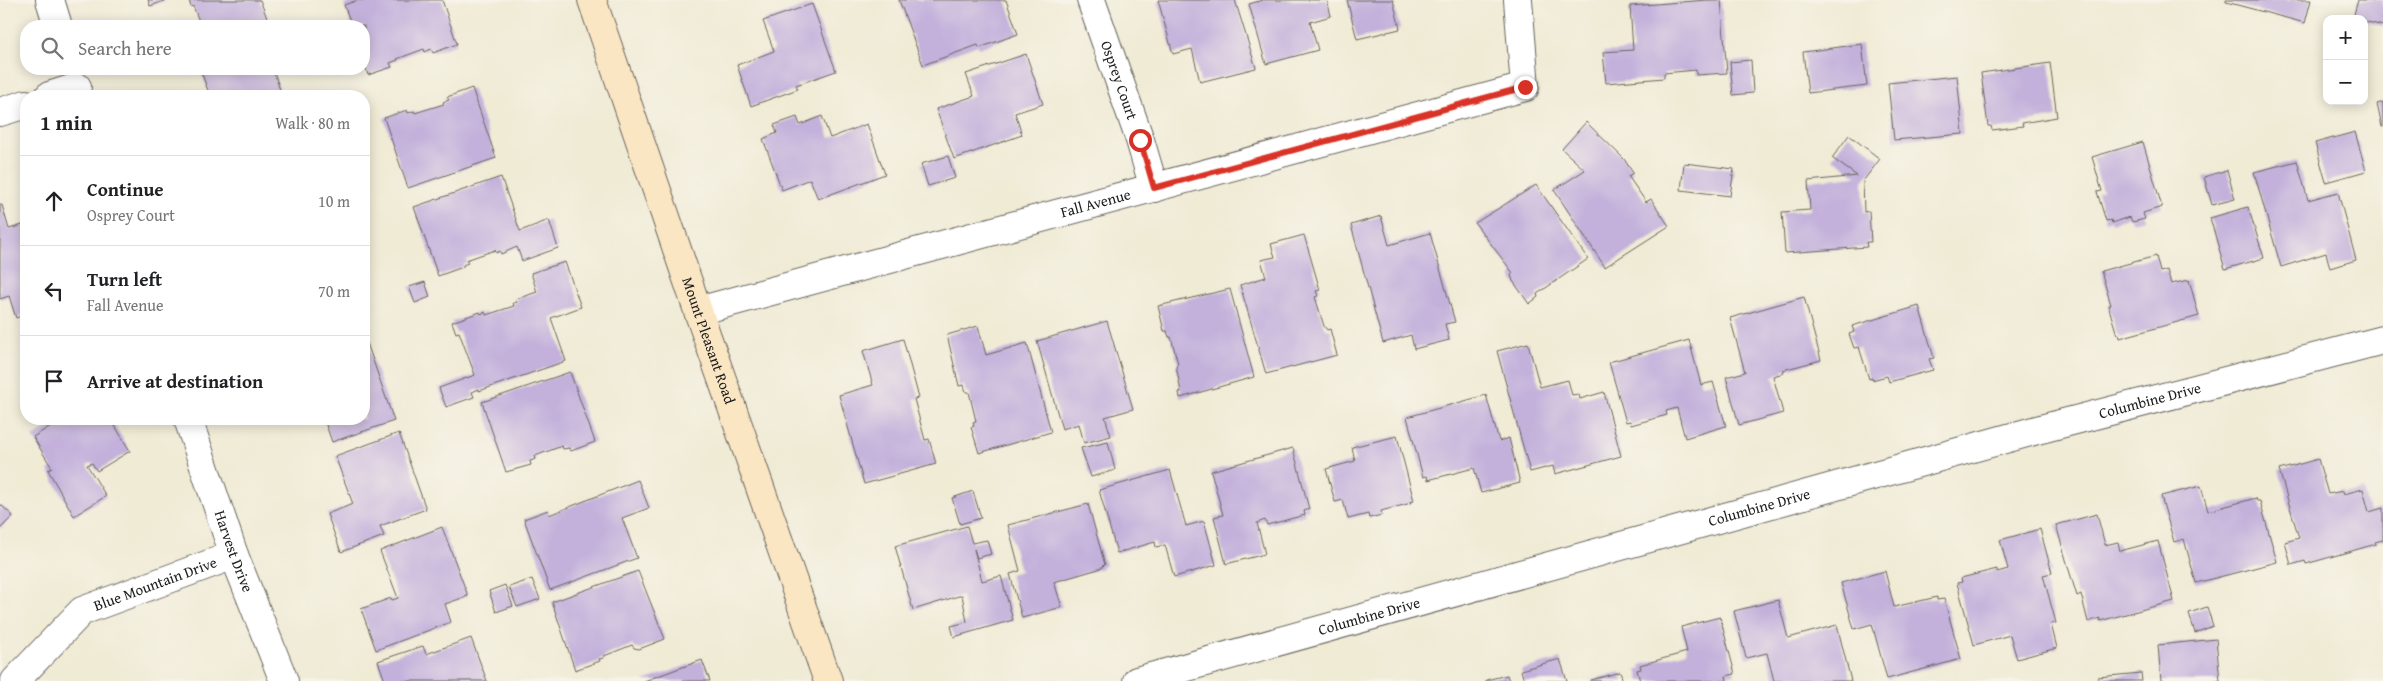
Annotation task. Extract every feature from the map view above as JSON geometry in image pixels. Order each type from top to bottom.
[{"type":"street","points":[[50,0],[56,20]]},
{"type":"street","name":"Mount Pleasant Road","points":[[592,0],[698,311],[828,681]]},
{"type":"street","name":"Osprey Court","points":[[1091,0],[1140,140],[1154,188]]},
{"type":"street","name":"Fall Avenue","points":[[698,311],[1525,87],[1518,0]]},
{"type":"street","points":[[62,90],[76,84]]},
{"type":"street","points":[[0,112],[20,106]]},
{"type":"street","name":"Columbine Drive","points":[[1137,681],[2037,430],[2383,340]]},
{"type":"street","name":"Harvest Drive","points":[[190,425],[234,555],[284,681]]},
{"type":"street","name":"Blue Mountain Drive","points":[[15,681],[82,612],[234,555]]},
{"type":"building","points":[[148,0],[167,0],[150,6]]},
{"type":"building","points":[[189,0],[260,0],[267,18],[262,20],[199,20],[193,6],[191,7]]},
{"type":"building","points":[[358,0],[442,0],[457,44],[433,53],[431,49],[425,52],[424,49],[397,59],[390,63],[392,67],[370,74],[370,20],[350,20],[344,5]]},
{"type":"building","points":[[899,0],[1006,0],[1018,34],[979,48],[978,45],[923,65]]},
{"type":"building","points":[[1158,0],[1235,0],[1256,68],[1200,82],[1192,49],[1173,54]]},
{"type":"building","points":[[1263,0],[1327,0],[1331,16],[1310,22],[1318,50],[1266,64],[1249,4]]},
{"type":"building","points":[[1347,0],[1393,0],[1400,29],[1357,39]]},
{"type":"building","points":[[1721,0],[1727,73],[1696,75],[1696,70],[1664,73],[1664,78],[1606,83],[1603,52],[1633,50],[1630,6]]},
{"type":"building","points":[[2226,0],[2311,0],[2305,23],[2226,2]]},
{"type":"building","points":[[2358,0],[2383,0],[2383,26],[2368,22],[2368,15],[2354,15]]},
{"type":"building","points":[[812,4],[836,71],[796,85],[798,89],[751,106],[737,65],[774,51],[763,21]]},
{"type":"building","points":[[1862,44],[1867,86],[1808,93],[1803,52]]},
{"type":"building","points":[[1026,54],[1043,104],[1015,113],[1022,135],[954,159],[936,109],[974,96],[966,74]]},
{"type":"building","points":[[1751,60],[1753,93],[1733,95],[1730,62]]},
{"type":"building","points":[[2050,63],[2057,117],[2022,123],[2023,126],[1992,130],[1991,126],[1988,126],[1981,73]]},
{"type":"building","points":[[202,75],[275,75],[280,90],[208,90]]},
{"type":"building","points":[[1957,76],[1963,134],[1894,140],[1888,83]]},
{"type":"building","points":[[472,88],[496,158],[408,188],[384,118],[407,110],[408,113],[414,111],[415,113],[444,104],[443,102],[449,100],[447,97]]},
{"type":"building","points":[[2383,102],[2383,127],[2382,127],[2377,104]]},
{"type":"building","points":[[822,116],[830,138],[867,124],[885,174],[818,199],[810,179],[782,190],[763,139],[777,133],[774,125],[797,117],[800,125]]},
{"type":"building","points":[[1586,122],[1624,159],[1633,173],[1628,176],[1646,202],[1651,199],[1669,226],[1605,267],[1554,190],[1585,170],[1562,149]]},
{"type":"building","points":[[2355,132],[2366,171],[2326,182],[2315,143]]},
{"type":"building","points":[[1849,135],[1880,159],[1863,181],[1864,212],[1869,211],[1871,242],[1866,242],[1867,247],[1785,253],[1782,212],[1810,210],[1808,181],[1857,176],[1832,158]]},
{"type":"building","points":[[2143,142],[2162,207],[2143,213],[2145,219],[2132,222],[2130,217],[2112,223],[2111,220],[2106,221],[2097,192],[2102,191],[2092,157]]},
{"type":"building","points":[[948,156],[955,178],[928,186],[921,164]]},
{"type":"building","points":[[2297,161],[2308,200],[2338,192],[2356,260],[2330,268],[2326,253],[2281,267],[2254,172]]},
{"type":"building","points":[[1684,163],[1734,169],[1730,196],[1681,190]]},
{"type":"building","points":[[2227,170],[2235,199],[2212,205],[2204,177]]},
{"type":"building","points":[[501,177],[520,231],[549,220],[558,248],[522,261],[517,247],[501,254],[500,251],[496,253],[495,250],[466,260],[468,263],[463,265],[463,267],[438,276],[414,207]]},
{"type":"building","points":[[1536,185],[1588,259],[1537,294],[1538,297],[1529,304],[1513,281],[1511,275],[1513,273],[1475,223]]},
{"type":"building","points":[[0,205],[2,205],[9,229],[20,226],[20,316],[16,318],[9,296],[0,299]]},
{"type":"building","points":[[2248,207],[2264,258],[2225,269],[2210,218]]},
{"type":"building","points":[[1381,216],[1389,245],[1430,233],[1455,322],[1445,324],[1449,340],[1414,349],[1411,335],[1383,343],[1351,225]]},
{"type":"building","points":[[1304,235],[1320,290],[1316,291],[1318,296],[1315,297],[1324,326],[1327,330],[1330,329],[1337,355],[1266,374],[1240,285],[1266,277],[1261,260],[1275,257],[1271,244]]},
{"type":"building","points":[[2156,256],[2160,272],[2167,270],[2171,284],[2189,280],[2199,316],[2120,338],[2119,334],[2117,335],[2108,305],[2111,305],[2101,271]]},
{"type":"building","points":[[565,262],[581,307],[551,318],[566,361],[479,391],[479,389],[472,392],[474,397],[446,407],[439,388],[475,375],[459,332],[456,333],[452,322],[480,312],[481,314],[485,312],[486,315],[514,306],[513,303],[517,302],[516,299],[537,292],[531,273]]},
{"type":"building","points":[[425,282],[430,297],[415,303],[409,287]]},
{"type":"building","points":[[1230,289],[1254,377],[1180,398],[1179,392],[1181,392],[1176,365],[1178,364],[1171,337],[1169,337],[1167,331],[1164,331],[1158,306]]},
{"type":"building","points":[[1804,297],[1821,360],[1783,370],[1784,373],[1773,376],[1783,413],[1739,425],[1726,377],[1745,372],[1730,318]]},
{"type":"building","points":[[1919,306],[1934,358],[1929,359],[1933,370],[1889,382],[1887,376],[1869,379],[1859,347],[1854,348],[1849,334],[1854,332],[1852,326]]},
{"type":"building","points":[[1107,321],[1133,409],[1105,417],[1111,436],[1084,443],[1079,424],[1062,429],[1037,341]]},
{"type":"building","points":[[978,326],[986,355],[1027,343],[1051,432],[979,453],[971,427],[974,426],[973,422],[976,421],[969,392],[966,392],[964,385],[959,386],[947,335]]},
{"type":"building","points":[[903,339],[919,398],[914,399],[925,440],[929,439],[936,464],[864,484],[839,395],[873,385],[863,351]]},
{"type":"building","points":[[1689,340],[1701,385],[1713,382],[1726,426],[1685,438],[1677,408],[1666,411],[1667,415],[1631,425],[1630,421],[1626,422],[1609,362]]},
{"type":"building","points":[[1528,343],[1540,387],[1568,380],[1572,395],[1579,394],[1580,399],[1604,392],[1621,456],[1555,474],[1553,466],[1530,472],[1497,351]]},
{"type":"building","points":[[370,352],[394,421],[332,442],[326,425],[370,425]]},
{"type":"building","points":[[570,372],[595,442],[571,451],[569,448],[563,449],[562,446],[535,456],[536,459],[530,461],[531,465],[506,472],[482,402]]},
{"type":"building","points":[[1486,395],[1499,441],[1509,438],[1520,483],[1481,493],[1474,468],[1428,480],[1427,476],[1423,477],[1407,417]]},
{"type":"building","points":[[52,425],[115,425],[130,451],[97,471],[92,463],[87,465],[106,496],[74,516],[48,470],[52,468],[33,437]]},
{"type":"building","points":[[399,433],[426,509],[380,526],[384,536],[341,552],[327,514],[353,504],[335,456]]},
{"type":"building","points":[[1397,436],[1414,501],[1381,511],[1382,515],[1369,518],[1368,514],[1348,519],[1343,500],[1335,502],[1326,469],[1355,461],[1352,447]]},
{"type":"building","points":[[1108,442],[1115,470],[1091,477],[1081,448]]},
{"type":"building","points":[[1293,448],[1309,509],[1304,511],[1305,515],[1267,525],[1265,520],[1257,523],[1265,554],[1226,564],[1214,517],[1223,515],[1211,471]]},
{"type":"building","points":[[2318,459],[2328,494],[2343,491],[2344,494],[2363,489],[2369,512],[2383,508],[2383,540],[2375,542],[2376,544],[2306,564],[2305,561],[2291,565],[2285,542],[2299,538],[2279,470]]},
{"type":"building","points":[[1170,470],[1186,526],[1204,521],[1216,565],[1174,577],[1165,545],[1156,547],[1155,542],[1117,553],[1099,490]]},
{"type":"building","points":[[638,480],[649,508],[622,518],[637,558],[550,590],[524,519],[548,510],[549,515]]},
{"type":"building","points":[[2201,486],[2208,511],[2256,498],[2257,501],[2260,501],[2277,562],[2196,583],[2184,539],[2174,542],[2161,496]]},
{"type":"building","points":[[973,491],[981,518],[960,524],[952,498]]},
{"type":"building","points":[[0,504],[13,516],[0,529]]},
{"type":"building","points":[[1088,504],[1105,565],[1102,568],[1054,582],[1062,607],[1022,618],[1010,574],[1020,571],[1008,525]]},
{"type":"building","points":[[2097,514],[2105,545],[2118,542],[2120,551],[2158,541],[2174,601],[2100,621],[2100,618],[2088,622],[2081,594],[2077,596],[2056,525]]},
{"type":"building","points":[[967,526],[972,543],[987,540],[991,554],[977,558],[974,549],[982,581],[1001,576],[1013,620],[954,637],[951,626],[967,622],[962,595],[913,610],[895,546]]},
{"type":"building","points":[[442,527],[468,596],[445,604],[451,622],[376,650],[361,609],[391,598],[392,600],[398,598],[380,551]]},
{"type":"building","points":[[2040,529],[2052,573],[2043,575],[2056,623],[2051,624],[2057,648],[2017,659],[2010,635],[1974,645],[1957,583],[1962,582],[1961,578],[1997,569],[1997,572],[2008,569],[2000,540]]},
{"type":"building","points":[[638,571],[665,639],[639,649],[634,648],[632,645],[604,656],[604,658],[599,659],[600,661],[575,670],[552,602]]},
{"type":"building","points":[[1885,571],[1894,607],[1937,597],[1937,600],[1944,599],[1961,659],[1887,679],[1872,624],[1854,629],[1841,583]]},
{"type":"building","points":[[532,579],[540,599],[517,607],[509,587]]},
{"type":"building","points":[[505,585],[513,606],[496,612],[489,591]]},
{"type":"building","points":[[1778,600],[1788,638],[1837,625],[1851,681],[1774,681],[1767,653],[1746,658],[1734,611]]},
{"type":"building","points":[[2207,607],[2213,626],[2195,633],[2189,613]]},
{"type":"building","points":[[1720,617],[1735,674],[1726,676],[1727,681],[1640,681],[1637,670],[1641,669],[1640,665],[1687,652],[1681,627]]},
{"type":"building","points":[[471,638],[487,681],[385,681],[378,661],[423,646],[426,654]]},
{"type":"building","points":[[2216,639],[2220,681],[2161,681],[2158,645]]},
{"type":"building","points":[[1560,659],[1567,681],[1524,681],[1521,670]]},
{"type":"building","points":[[702,660],[710,681],[644,681]]},
{"type":"building","points":[[1620,672],[1623,681],[1591,681],[1591,680]]},
{"type":"building","points":[[2141,673],[2142,681],[2098,681],[2098,677]]},
{"type":"building","points":[[1507,675],[1509,681],[1486,681],[1486,680]]},
{"type":"route","points":[[1140,140],[1154,188],[1525,87]]}]
